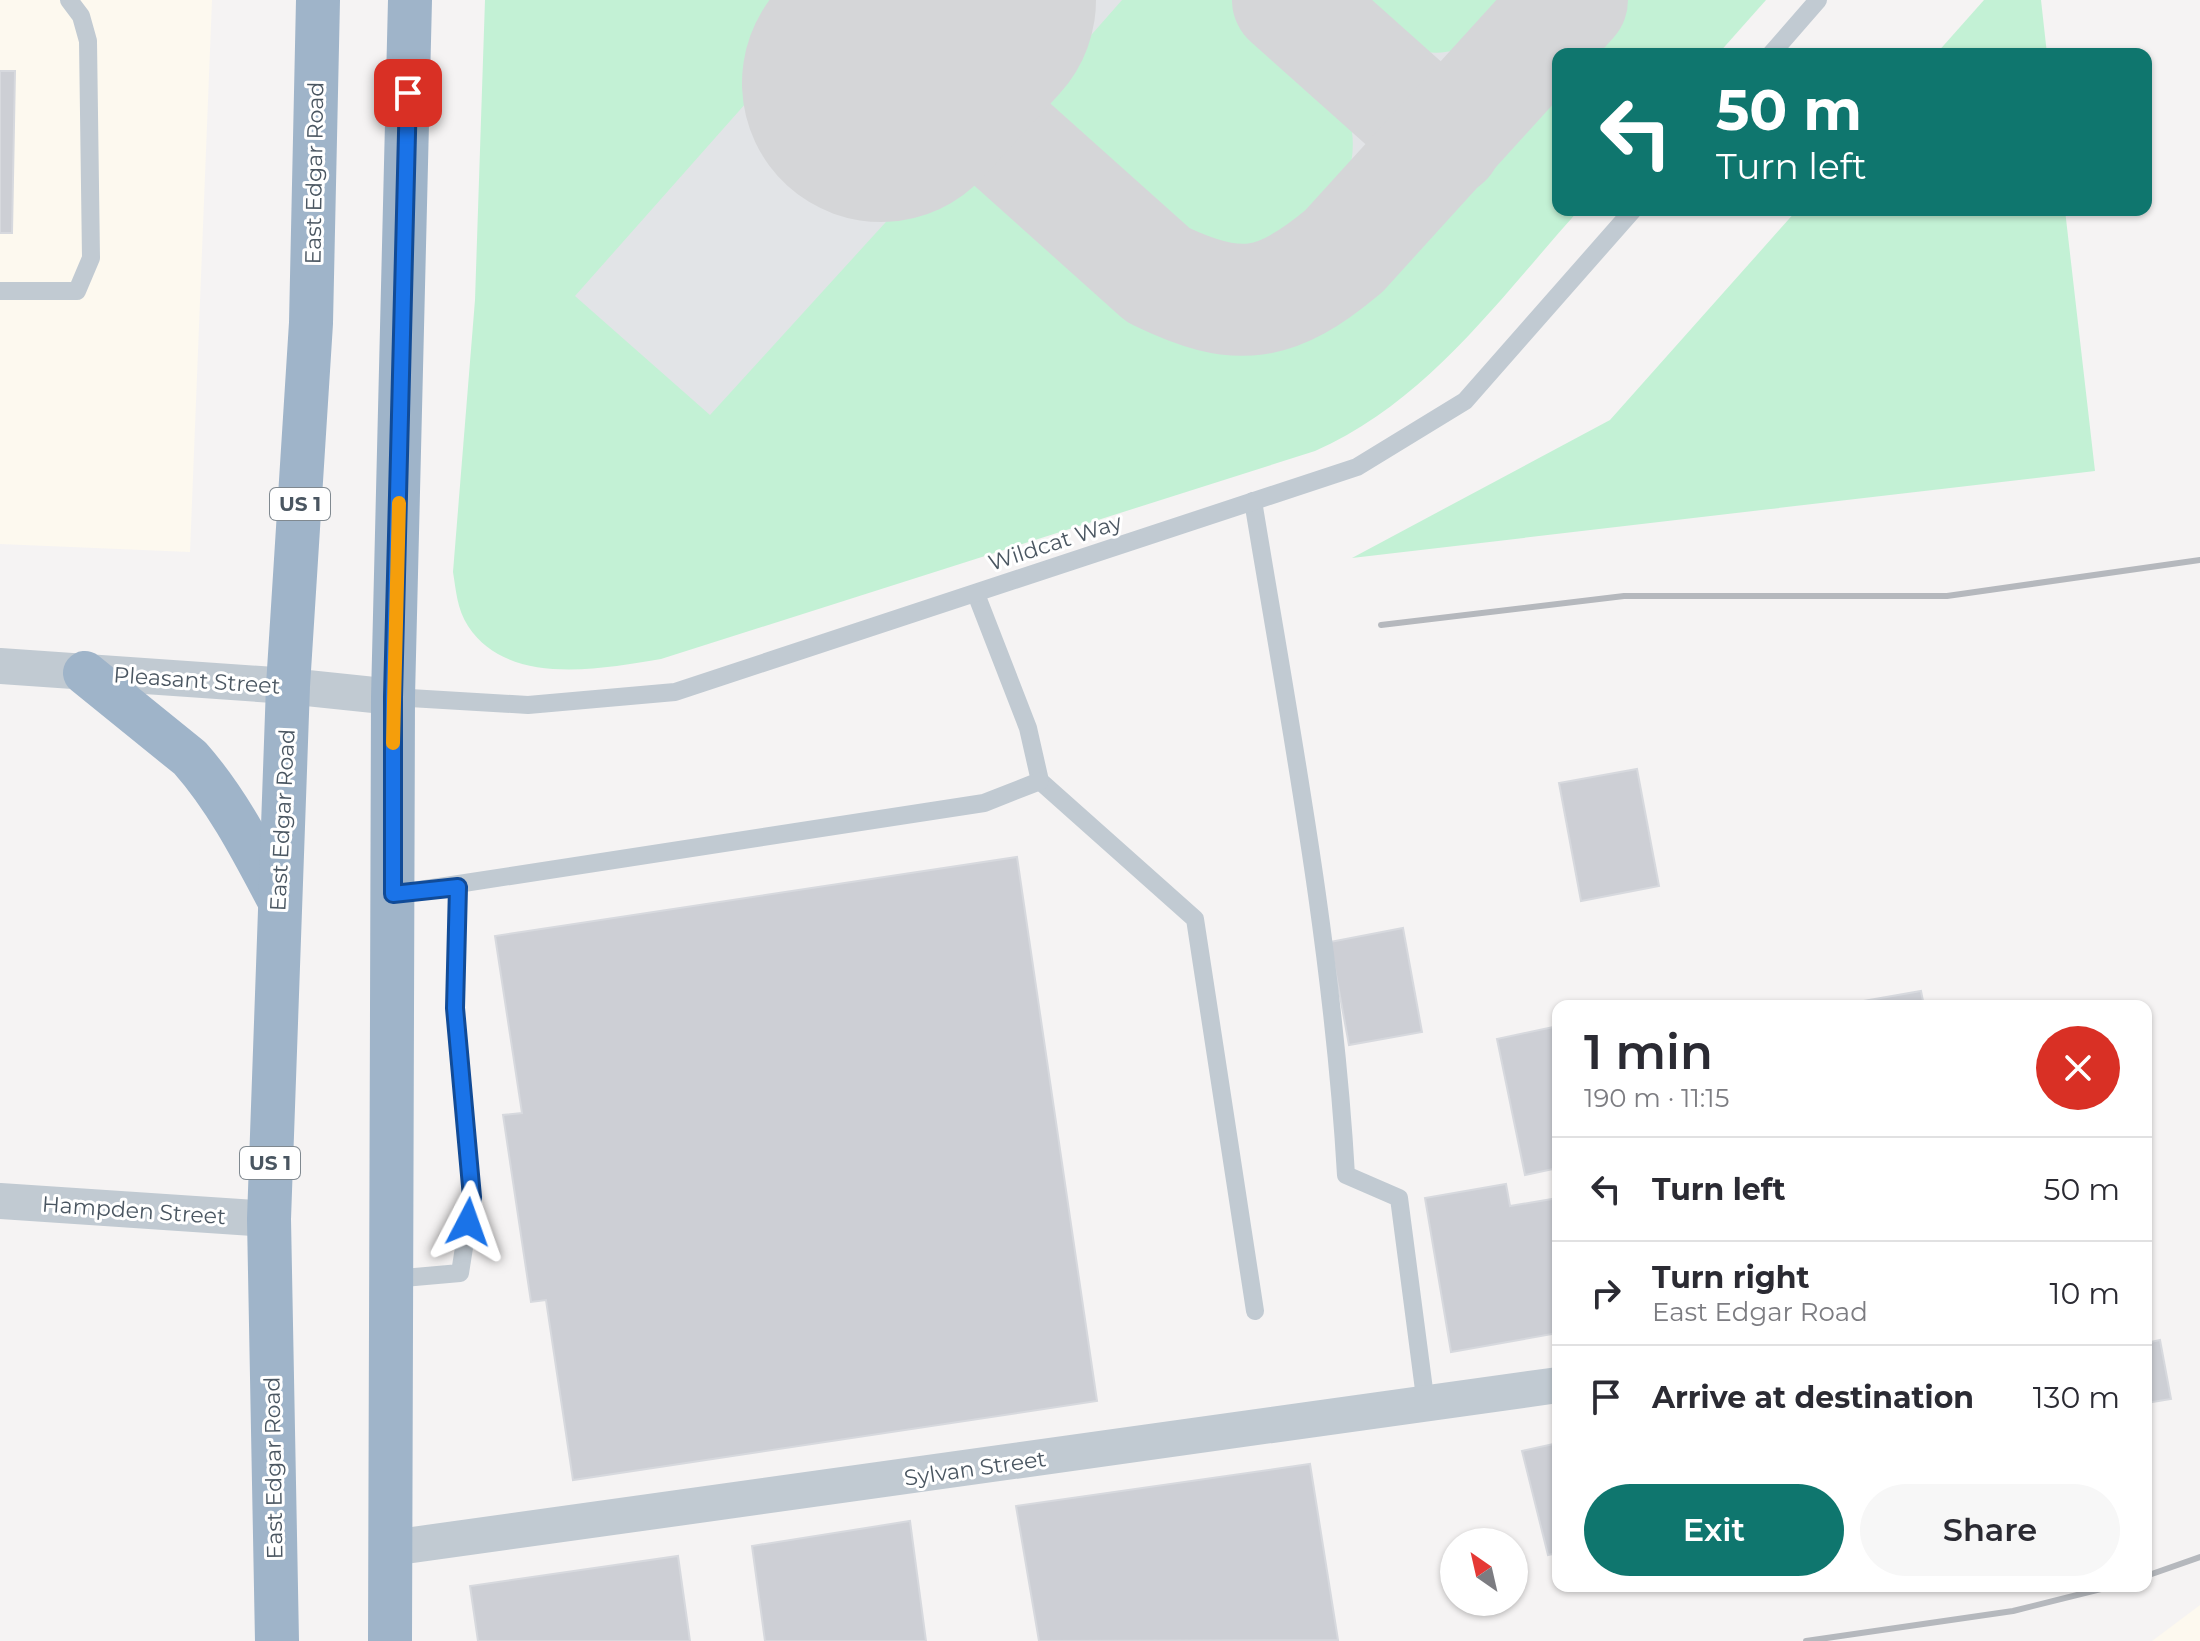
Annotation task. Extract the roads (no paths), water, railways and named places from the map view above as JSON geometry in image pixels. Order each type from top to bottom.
[{"type":"highway","name":"East Edgar Road","points":[[277,1641],[269,1219],[278,899],[311,323],[318,0]]},
{"type":"highway","points":[[390,1641],[393,697],[410,0]]},
{"type":"highway","points":[[85,673],[190,758],[203,773],[240,826],[278,899]]},
{"type":"street","name":"Pleasant Street","points":[[0,666],[288,686],[393,697]]},
{"type":"street","name":"Hampden Street","points":[[0,1201],[269,1219]]},
{"type":"street","name":"Sylvan Street","points":[[391,1548],[1552,1386]]},
{"type":"lane","points":[[0,291],[77,291],[91,258],[88,41],[81,16],[69,0]]},
{"type":"lane","points":[[1776,48],[1818,0]]},
{"type":"lane","name":"Wildcat Way","points":[[393,697],[528,705],[675,692],[1357,467],[1465,401],[1628,216]]},
{"type":"lane","points":[[1253,501],[1303,788],[1343,1118],[1346,1175],[1399,1198],[1426,1405]]},
{"type":"lane","points":[[976,594],[1028,728],[1040,781],[1195,919],[1255,1311]]},
{"type":"lane","points":[[393,894],[458,887],[984,803],[1040,781]]},
{"type":"lane","points":[[392,1279],[460,1273],[472,1197],[455,1008],[458,887]]},
{"type":"railway","points":[[1381,625],[1624,596],[1947,596],[2200,560]]},
{"type":"railway","points":[[2152,1574],[2200,1557]]},
{"type":"railway","points":[[1806,1641],[2013,1611],[2089,1592]]}]
